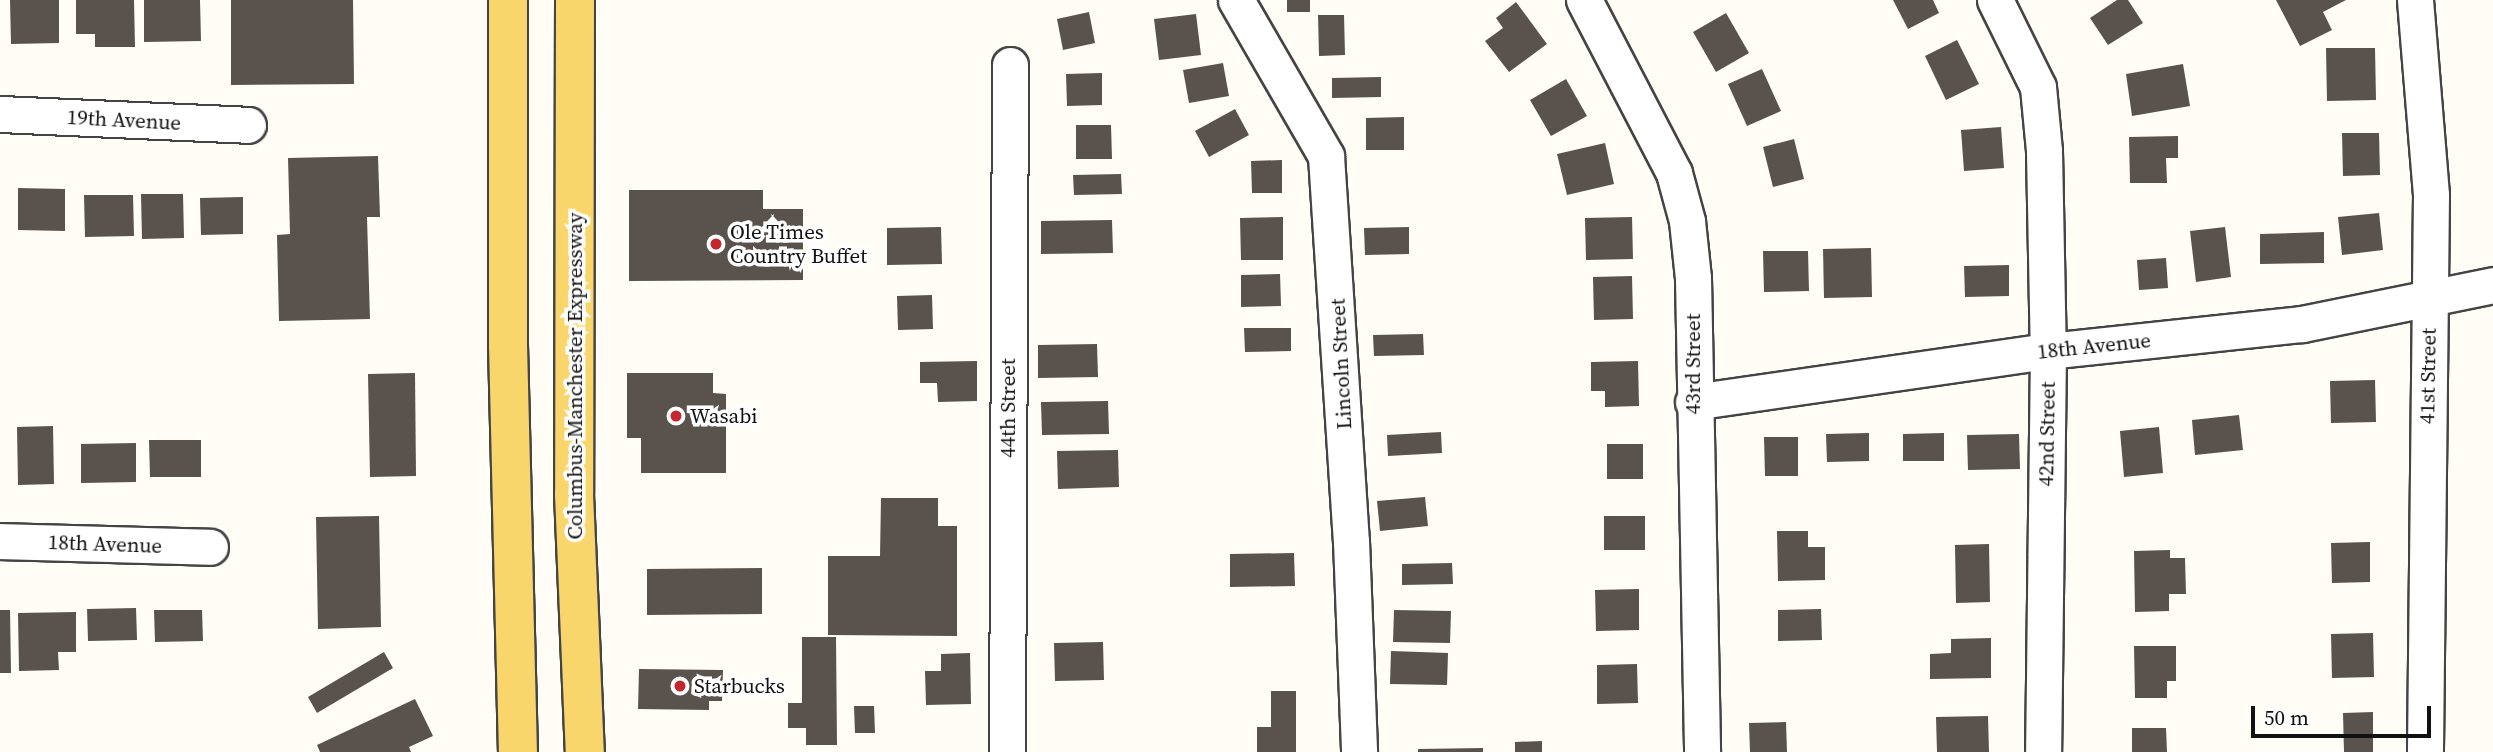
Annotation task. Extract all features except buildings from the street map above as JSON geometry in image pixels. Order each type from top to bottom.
[{"type":"main road","points":[[509,0],[508,345],[518,752]]},
{"type":"main road","name":"Columbus-Manchester Expressway","points":[[575,0],[574,494],[585,752]]},
{"type":"street","name":"Lincoln Street","points":[[1236,0],[1326,156],[1351,528],[1359,752]]},
{"type":"street","name":"43rd Street","points":[[1584,0],[1674,173],[1687,220],[1693,278],[1693,402],[1702,752]]},
{"type":"street","name":"42nd Street","points":[[1995,0],[2038,87],[2048,351],[2043,752]]},
{"type":"street","name":"41st Street","points":[[2415,0],[2431,195],[2425,752]]},
{"type":"street","name":"44th Street","points":[[1007,752],[1010,65]]},
{"type":"street","name":"19th Avenue","points":[[0,114],[248,125]]},
{"type":"street","name":"18th Avenue","points":[[1693,402],[2048,351],[2302,324],[2493,285]]},
{"type":"street","name":"18th Avenue","points":[[0,541],[210,547]]},
{"type":"place","name":"Ole Times Country Buffet","points":[[716,244]]},
{"type":"place","name":"Wasabi","points":[[676,416]]},
{"type":"place","name":"Starbucks","points":[[680,686]]}]
